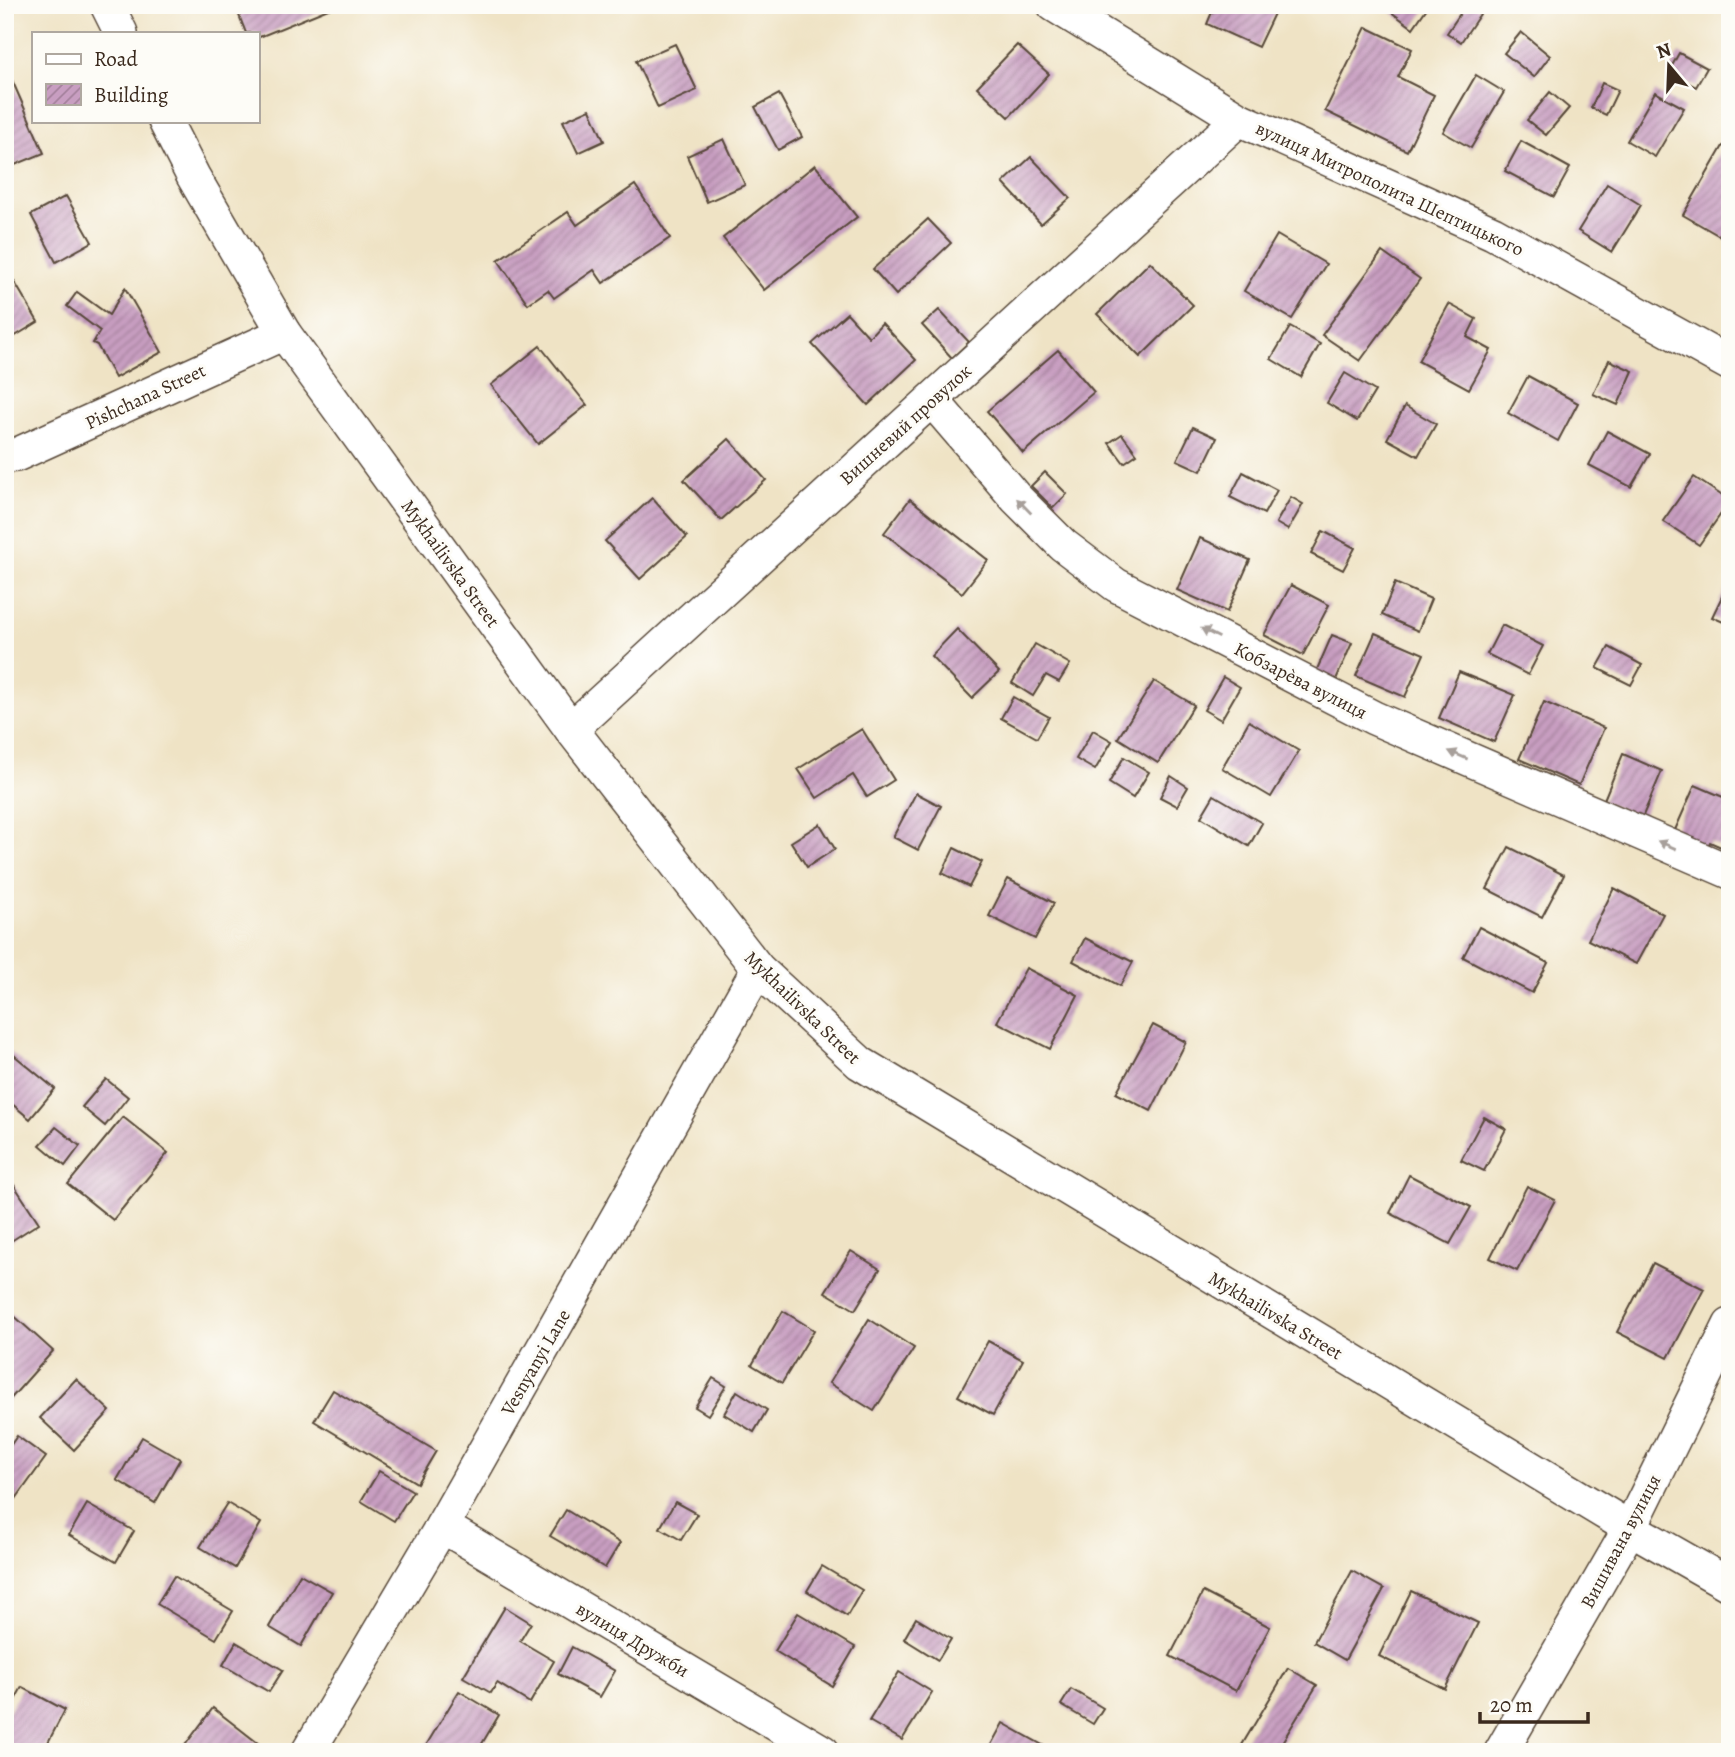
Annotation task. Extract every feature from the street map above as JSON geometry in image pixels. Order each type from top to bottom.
[{"type":"street","points":[[107,5],[120,32]]},
{"type":"street","name":"вулиця Митрополита Шептицького","points":[[1054,5],[1239,119],[1493,233],[1730,364]]},
{"type":"street","name":"Вишневий провулок","points":[[571,729],[1239,119]]},
{"type":"street","name":"Mykhailivska Street","points":[[166,122],[193,176],[284,333],[571,729],[758,969],[860,1063],[1630,1528],[1730,1585]]},
{"type":"street","name":"Pishchana Street","points":[[9,460],[284,333]]},
{"type":"street","name":"Кобзарèва вулиця","points":[[932,400],[1016,498],[1063,545],[1116,584],[1374,718],[1730,872]]},
{"type":"street","name":"Vesnyanyi Lane","points":[[308,1752],[442,1526],[758,969]]},
{"type":"street","name":"Вишивана вулиця","points":[[1502,1752],[1630,1528],[1730,1325]]},
{"type":"street","name":"вулиця Дружби","points":[[442,1526],[823,1752]]},
{"type":"building","points":[[235,5],[338,5],[259,37],[259,32],[246,32]]},
{"type":"building","points":[[1215,5],[1278,5],[1258,47],[1207,24]]},
{"type":"building","points":[[1390,5],[1429,5],[1413,28],[1387,9]]},
{"type":"building","points":[[1466,5],[1474,5],[1482,11],[1461,42],[1447,33]]},
{"type":"building","points":[[1366,27],[1412,49],[1398,77],[1434,95],[1407,151],[1325,111]]},
{"type":"building","points":[[1521,32],[1550,56],[1534,77],[1504,53]]},
{"type":"building","points":[[675,44],[697,90],[658,108],[636,61]]},
{"type":"building","points":[[1017,45],[1049,74],[1009,117],[977,87]]},
{"type":"building","points":[[1679,53],[1707,68],[1696,87],[1668,73]]},
{"type":"building","points":[[5,64],[44,153],[5,169]]},
{"type":"building","points":[[1476,75],[1504,92],[1471,148],[1443,132]]},
{"type":"building","points":[[1602,83],[1618,90],[1606,115],[1591,108]]},
{"type":"building","points":[[1550,92],[1569,108],[1546,135],[1527,120]]},
{"type":"building","points":[[1655,92],[1684,108],[1655,157],[1627,141]]},
{"type":"building","points":[[779,94],[802,137],[778,150],[755,107]]},
{"type":"building","points":[[590,109],[604,141],[578,153],[563,121]]},
{"type":"building","points":[[724,139],[745,185],[707,202],[687,156]]},
{"type":"building","points":[[1521,141],[1570,168],[1554,197],[1505,171]]},
{"type":"building","points":[[1723,146],[1730,149],[1730,242],[1683,215]]},
{"type":"building","points":[[1031,157],[1070,198],[1041,224],[1003,183]]},
{"type":"building","points":[[815,165],[857,217],[764,290],[723,238]]},
{"type":"building","points":[[1607,184],[1641,205],[1612,252],[1578,231]]},
{"type":"building","points":[[635,185],[670,238],[603,283],[594,270],[554,298],[548,290],[528,304],[498,260],[568,212],[577,225]]},
{"type":"building","points":[[66,196],[92,242],[56,262],[31,215]]},
{"type":"building","points":[[928,219],[951,243],[896,295],[873,269]]},
{"type":"building","points":[[1277,235],[1326,264],[1292,319],[1244,291]]},
{"type":"building","points":[[1382,252],[1420,279],[1360,361],[1322,335]]},
{"type":"building","points":[[1150,262],[1193,305],[1140,357],[1097,314]]},
{"type":"building","points":[[14,281],[38,322],[7,341],[5,286]]},
{"type":"building","points":[[125,288],[162,352],[115,378],[97,345],[93,343],[100,331],[67,306],[77,292],[109,315]]},
{"type":"building","points":[[1449,304],[1476,319],[1467,337],[1491,350],[1469,389],[1418,361]]},
{"type":"building","points":[[939,310],[969,342],[952,358],[922,325]]},
{"type":"building","points":[[847,313],[869,337],[882,323],[916,360],[868,405],[812,344]]},
{"type":"building","points":[[1290,327],[1320,344],[1301,377],[1271,359]]},
{"type":"building","points":[[540,346],[587,405],[538,444],[491,385]]},
{"type":"building","points":[[1058,350],[1094,392],[1023,453],[987,411]]},
{"type":"building","points":[[1609,360],[1633,371],[1618,405],[1593,394]]},
{"type":"building","points":[[1345,373],[1375,391],[1357,421],[1327,403]]},
{"type":"building","points":[[1528,376],[1578,403],[1558,441],[1508,413]]},
{"type":"building","points":[[1405,406],[1436,424],[1418,456],[1387,439]]},
{"type":"building","points":[[1193,427],[1217,438],[1201,471],[1177,460]]},
{"type":"building","points":[[1607,431],[1650,454],[1631,487],[1589,465]]},
{"type":"building","points":[[1122,434],[1137,454],[1124,463],[1109,443]]},
{"type":"building","points":[[729,439],[766,480],[721,520],[684,480]]},
{"type":"building","points":[[1045,472],[1067,494],[1053,508],[1031,486]]},
{"type":"building","points":[[1243,472],[1277,490],[1264,514],[1230,497]]},
{"type":"building","points":[[1694,477],[1730,501],[1699,545],[1663,521]]},
{"type":"building","points":[[1291,497],[1303,504],[1288,530],[1276,523]]},
{"type":"building","points":[[652,498],[687,537],[640,579],[605,541]]},
{"type":"building","points":[[910,499],[988,560],[962,593],[884,533]]},
{"type":"building","points":[[1323,531],[1355,548],[1343,570],[1311,554]]},
{"type":"building","points":[[1200,538],[1250,560],[1227,612],[1177,590]]},
{"type":"building","points":[[1730,580],[1730,625],[1712,617]]},
{"type":"building","points":[[1395,583],[1431,599],[1418,631],[1382,615]]},
{"type":"building","points":[[1291,585],[1329,605],[1303,655],[1264,635]]},
{"type":"building","points":[[1502,625],[1543,646],[1528,675],[1487,654]]},
{"type":"building","points":[[957,629],[999,672],[972,698],[931,656]]},
{"type":"building","points":[[1375,633],[1424,654],[1405,697],[1356,676]]},
{"type":"building","points":[[1332,635],[1352,643],[1335,682],[1315,674]]},
{"type":"building","points":[[1035,644],[1070,664],[1059,682],[1046,675],[1033,696],[1012,683]]},
{"type":"building","points":[[1609,647],[1642,665],[1631,685],[1597,668]]},
{"type":"building","points":[[1459,672],[1515,695],[1494,742],[1439,718]]},
{"type":"building","points":[[1223,677],[1240,687],[1221,720],[1204,710]]},
{"type":"building","points":[[1154,681],[1194,705],[1158,763],[1118,738]]},
{"type":"building","points":[[1013,697],[1049,717],[1037,738],[1001,718]]},
{"type":"building","points":[[1544,702],[1604,728],[1579,785],[1519,759]]},
{"type":"building","points":[[1249,721],[1299,751],[1271,797],[1222,768]]},
{"type":"building","points":[[862,729],[894,780],[867,797],[853,775],[817,798],[798,769]]},
{"type":"building","points":[[1093,730],[1112,741],[1095,770],[1076,759]]},
{"type":"building","points":[[1623,754],[1662,771],[1642,818],[1603,802]]},
{"type":"building","points":[[1124,757],[1149,772],[1133,798],[1109,783]]},
{"type":"building","points":[[1171,776],[1188,787],[1177,806],[1160,797]]},
{"type":"building","points":[[1695,785],[1730,800],[1728,850],[1710,842],[1705,853],[1671,839]]},
{"type":"building","points":[[916,793],[941,806],[918,850],[893,837]]},
{"type":"building","points":[[1214,795],[1262,823],[1249,846],[1201,817]]},
{"type":"building","points":[[820,824],[835,849],[807,867],[791,842]]},
{"type":"building","points":[[1509,847],[1564,875],[1542,917],[1487,889]]},
{"type":"building","points":[[954,848],[982,862],[969,887],[942,873]]},
{"type":"building","points":[[1008,879],[1054,903],[1035,939],[989,916]]},
{"type":"building","points":[[1614,888],[1663,914],[1636,964],[1588,940]]},
{"type":"building","points":[[1479,927],[1548,963],[1532,993],[1463,957]]},
{"type":"building","points":[[1085,938],[1133,962],[1120,986],[1073,961]]},
{"type":"building","points":[[1026,968],[1078,995],[1050,1049],[997,1022]]},
{"type":"building","points":[[1153,1025],[1186,1042],[1151,1111],[1116,1093]]},
{"type":"building","points":[[9,1051],[55,1089],[30,1119],[5,1098],[5,1055]]},
{"type":"building","points":[[106,1079],[128,1097],[105,1126],[82,1107]]},
{"type":"building","points":[[123,1117],[168,1153],[113,1220],[68,1184]]},
{"type":"building","points":[[1484,1117],[1506,1129],[1484,1171],[1461,1160]]},
{"type":"building","points":[[56,1127],[80,1146],[65,1166],[40,1145]]},
{"type":"building","points":[[1409,1175],[1471,1207],[1450,1244],[1390,1213]]},
{"type":"building","points":[[10,1179],[39,1223],[5,1245],[5,1182]]},
{"type":"building","points":[[1527,1186],[1555,1200],[1517,1271],[1490,1258]]},
{"type":"building","points":[[851,1251],[880,1269],[855,1310],[825,1292]]},
{"type":"building","points":[[1653,1263],[1704,1289],[1668,1358],[1617,1332]]},
{"type":"building","points":[[783,1311],[814,1330],[782,1383],[752,1365]]},
{"type":"building","points":[[11,1313],[53,1351],[5,1405],[5,1320]]},
{"type":"building","points":[[869,1319],[914,1348],[874,1411],[829,1383]]},
{"type":"building","points":[[988,1341],[1023,1360],[993,1415],[958,1396]]},
{"type":"building","points":[[713,1378],[726,1386],[708,1415],[695,1407]]},
{"type":"building","points":[[76,1379],[110,1411],[74,1450],[40,1418]]},
{"type":"building","points":[[333,1390],[436,1451],[417,1483],[314,1421]]},
{"type":"building","points":[[737,1391],[767,1410],[754,1432],[724,1414]]},
{"type":"building","points":[[17,1436],[46,1457],[15,1500],[5,1492],[5,1453]]},
{"type":"building","points":[[142,1437],[180,1459],[155,1503],[117,1480]]},
{"type":"building","points":[[379,1471],[413,1491],[394,1521],[361,1501]]},
{"type":"building","points":[[675,1502],[697,1514],[681,1540],[660,1528]]},
{"type":"building","points":[[227,1503],[261,1523],[235,1568],[200,1547]]},
{"type":"building","points":[[87,1504],[134,1531],[116,1562],[69,1535]]},
{"type":"building","points":[[566,1510],[620,1543],[605,1568],[550,1536]]},
{"type":"building","points":[[822,1566],[862,1590],[847,1616],[807,1591]]},
{"type":"building","points":[[1352,1571],[1384,1589],[1345,1660],[1314,1642]]},
{"type":"building","points":[[300,1574],[332,1592],[301,1646],[269,1627]]},
{"type":"building","points":[[174,1576],[233,1611],[216,1639],[157,1604]]},
{"type":"building","points":[[1411,1591],[1478,1623],[1445,1689],[1379,1656]]},
{"type":"building","points":[[1203,1592],[1270,1627],[1236,1691],[1170,1656]]},
{"type":"building","points":[[505,1607],[531,1623],[520,1641],[554,1661],[530,1703],[497,1683],[491,1693],[463,1677]]},
{"type":"building","points":[[798,1613],[855,1647],[832,1686],[775,1651]]},
{"type":"building","points":[[916,1618],[951,1639],[938,1660],[904,1639]]},
{"type":"building","points":[[236,1642],[283,1670],[269,1692],[223,1665]]},
{"type":"building","points":[[572,1647],[615,1671],[600,1697],[558,1674]]},
{"type":"building","points":[[1288,1668],[1317,1685],[1276,1752],[1254,1752],[1242,1745]]},
{"type":"building","points":[[899,1672],[932,1692],[902,1740],[869,1721]]},
{"type":"building","points":[[22,1687],[65,1710],[43,1752],[5,1752],[5,1718]]},
{"type":"building","points":[[1071,1689],[1103,1708],[1093,1724],[1061,1705]]},
{"type":"building","points":[[459,1691],[499,1715],[477,1752],[422,1752]]},
{"type":"building","points":[[213,1708],[259,1744],[253,1752],[180,1752]]},
{"type":"building","points":[[1003,1723],[1055,1752],[987,1752]]}]
